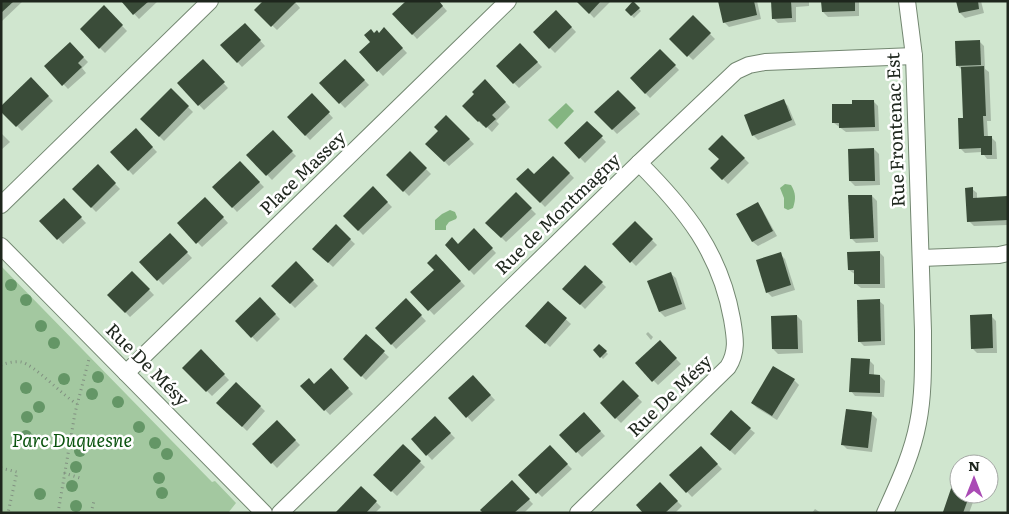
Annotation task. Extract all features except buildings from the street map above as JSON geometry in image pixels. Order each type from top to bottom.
[{"type":"street","points":[[1,205],[210,1]]},
{"type":"street","name":"Place Massey","points":[[126,373],[508,1]]},
{"type":"street","name":"Rue Frontenac Est","points":[[886,513],[910,456],[919,422],[923,366],[914,56],[907,1]]},
{"type":"street","name":"Rue de Montmagny","points":[[280,513],[731,75],[749,64],[765,62],[914,56]]},
{"type":"street","name":"Rue De Mésy","points":[[578,513],[728,367],[735,351],[735,339],[729,304],[718,269],[704,240],[682,209],[639,163]]},
{"type":"street","name":"Rue De Mésy","points":[[1,246],[264,513]]},
{"type":"street","points":[[921,258],[1005,255]]},
{"type":"path","points":[[58,513],[77,404],[90,357],[100,346]]},
{"type":"path","points":[[1,365],[17,362],[29,366],[63,395],[77,404]]},
{"type":"path","points":[[1,468],[16,472],[8,513]]},
{"type":"path","points":[[64,473],[80,478]]},
{"type":"path","points":[[91,513],[94,501]]},
{"type":"green space","name":"Parc Duquesne","points":[[1,266],[212,482],[215,481],[236,503],[228,513],[1,513]]},
{"type":"shaded area","points":[[566,103],[574,111],[557,129],[548,120]]},
{"type":"shaded area","points":[[785,184],[791,185],[795,196],[793,208],[788,210],[784,208],[784,198],[780,188]]},
{"type":"shaded area","points":[[450,210],[455,212],[456,219],[449,222],[446,230],[435,230],[435,220]]}]
